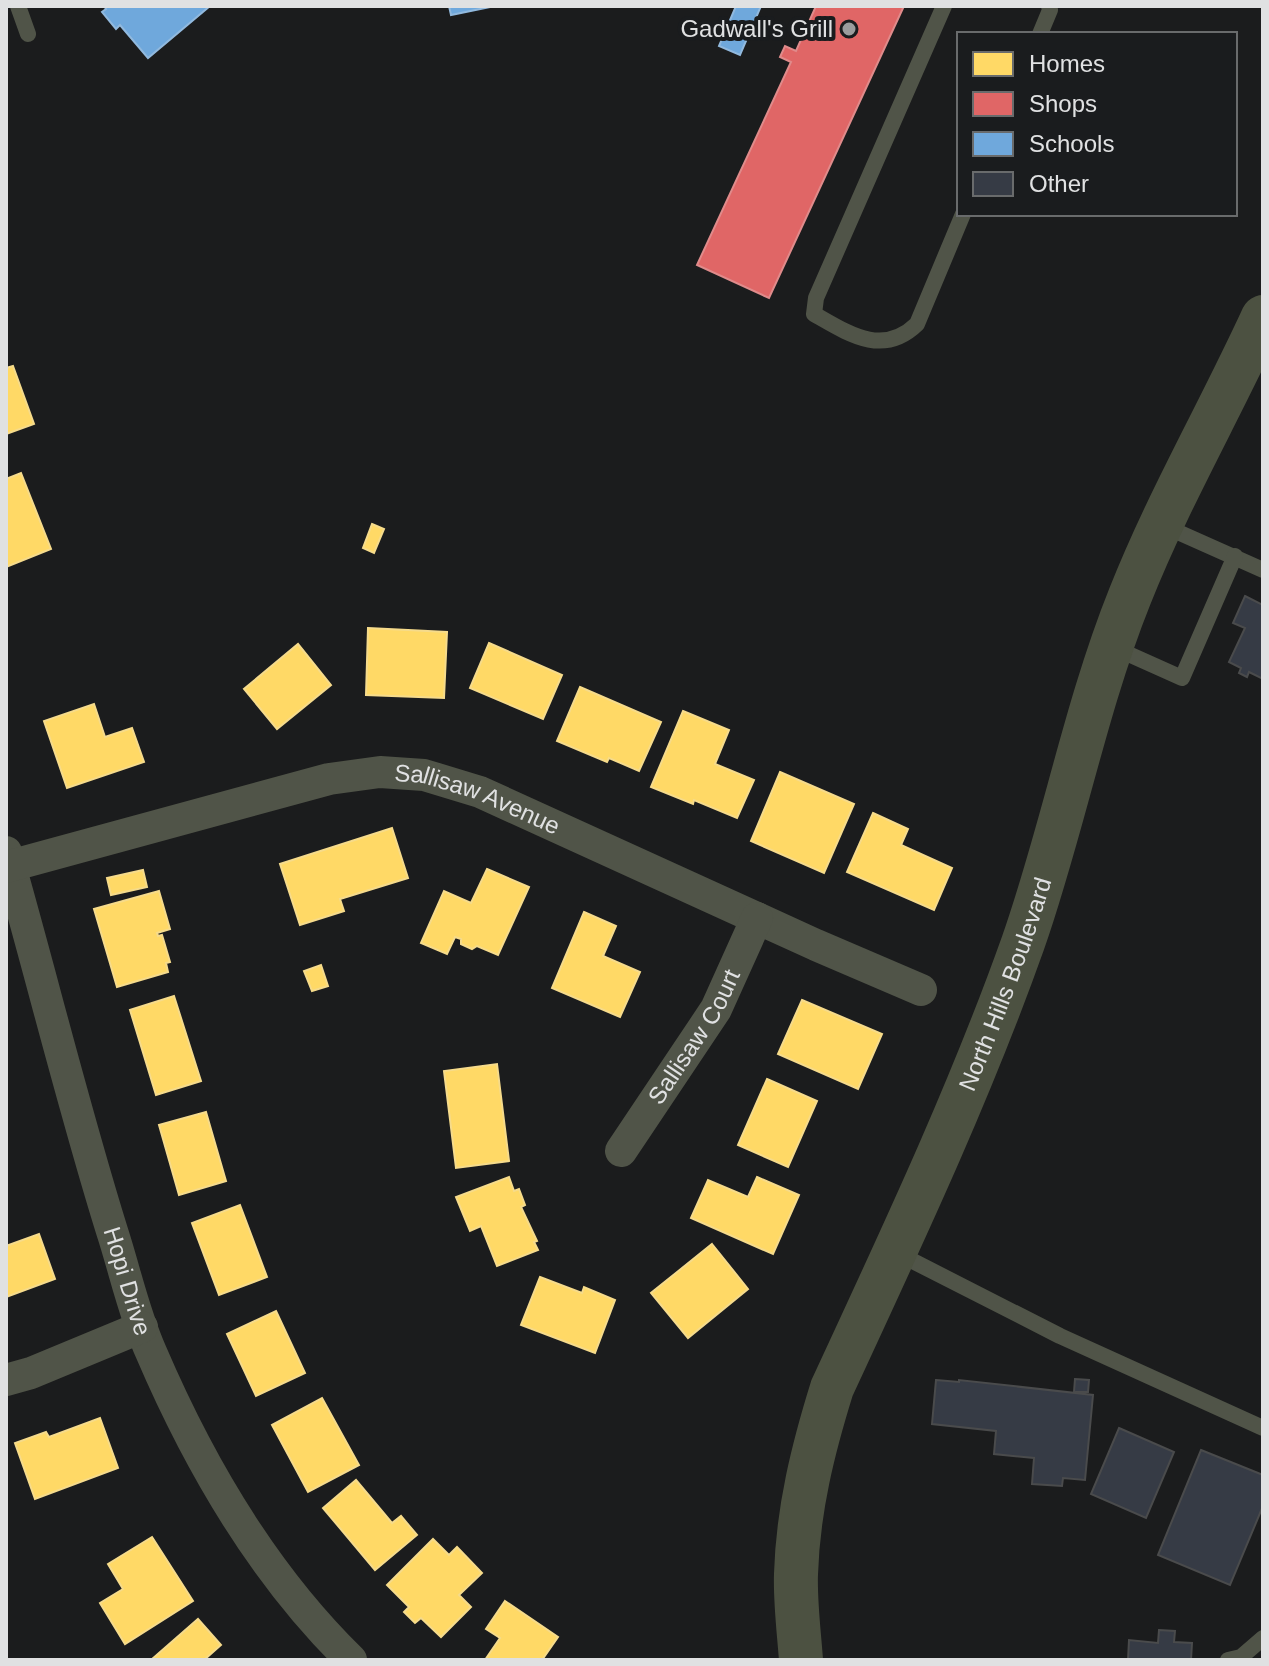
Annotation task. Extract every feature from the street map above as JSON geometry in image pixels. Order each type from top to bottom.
[{"type":"street","name":"North Hills Boulevard","points":[[801,1660],[796,1576],[805,1488],[813,1447],[832,1388],[988,1038],[1025,939],[1111,646],[1129,596],[1161,524],[1259,339]]},
{"type":"street","name":"Sallisaw Avenue","points":[[7,862],[329,779],[380,772],[424,775],[480,792],[921,990]]},
{"type":"street","name":"Hopi Drive","points":[[7,862],[98,1186],[150,1351],[210,1474],[258,1549],[301,1607],[351,1660]]},
{"type":"street","name":"Sallisaw Court","points":[[621,1151],[716,1009],[757,918]]},
{"type":"street","points":[[6,1380],[31,1373],[142,1327]]},
{"type":"lane","points":[[18,6],[28,34]]},
{"type":"lane","points":[[944,6],[816,298],[814,314],[849,334],[887,342],[905,335],[917,324],[962,216]]},
{"type":"lane","points":[[1041,32],[1049,6]]},
{"type":"lane","points":[[1161,524],[1263,570]]},
{"type":"lane","points":[[1111,646],[1182,678],[1235,556]]},
{"type":"lane","points":[[894,1251],[1060,1336],[1263,1428]]},
{"type":"lane","points":[[1228,1660],[1241,1657],[1263,1638]]},
{"type":"building: Homes","points":[[13,366],[34,424],[6,434],[6,368]]},
{"type":"building: Homes","points":[[21,473],[51,549],[6,567],[6,479]]},
{"type":"building: Homes","points":[[372,524],[384,529],[374,553],[363,548]]},
{"type":"building: Homes","points":[[368,628],[447,632],[444,698],[366,695]]},
{"type":"building: Homes","points":[[489,643],[562,675],[543,719],[470,688]]},
{"type":"building: Homes","points":[[298,644],[331,685],[277,729],[244,689]]},
{"type":"building: Homes","points":[[580,687],[661,722],[639,771],[609,758],[607,762],[557,741]]},
{"type":"building: Homes","points":[[94,704],[105,737],[132,728],[144,762],[67,788],[44,721]]},
{"type":"building: Homes","points":[[683,711],[729,730],[715,764],[754,780],[737,818],[651,787]]},
{"type":"building: Homes","points":[[780,772],[854,804],[824,873],[751,841]]},
{"type":"building: Homes","points":[[873,813],[908,829],[901,845],[952,868],[934,910],[847,872]]},
{"type":"building: Homes","points":[[392,828],[408,878],[340,899],[344,911],[300,925],[280,864]]},
{"type":"building: Homes","points":[[487,869],[529,887],[498,955],[477,946],[472,949],[455,937],[447,954],[421,943],[444,891],[471,903]]},
{"type":"building: Homes","points":[[143,870],[147,887],[111,895],[107,878]]},
{"type":"building: Homes","points":[[159,891],[170,929],[157,933],[158,936],[162,935],[170,962],[166,963],[168,972],[117,987],[94,909]]},
{"type":"building: Homes","points":[[584,912],[616,926],[603,956],[640,972],[620,1017],[552,988]]},
{"type":"building: Homes","points":[[321,965],[328,986],[312,991],[304,971]]},
{"type":"building: Homes","points":[[174,996],[201,1081],[156,1095],[130,1010]]},
{"type":"building: Homes","points":[[802,1000],[882,1034],[858,1089],[778,1054]]},
{"type":"building: Homes","points":[[497,1064],[509,1161],[456,1168],[444,1071]]},
{"type":"building: Homes","points":[[767,1079],[817,1101],[788,1167],[738,1145]]},
{"type":"building: Homes","points":[[206,1112],[226,1181],[179,1195],[159,1125]]},
{"type":"building: Homes","points":[[509,1177],[514,1191],[519,1189],[525,1205],[521,1207],[538,1250],[497,1266],[481,1226],[470,1231],[456,1197]]},
{"type":"building: Homes","points":[[757,1177],[799,1195],[773,1254],[691,1218],[708,1180],[748,1197]]},
{"type":"building: Homes","points":[[240,1205],[267,1277],[219,1295],[192,1223]]},
{"type":"building: Homes","points":[[39,1234],[55,1279],[6,1297],[6,1246]]},
{"type":"building: Homes","points":[[712,1244],[748,1289],[688,1338],[651,1293]]},
{"type":"building: Homes","points":[[540,1277],[582,1293],[584,1287],[615,1300],[595,1353],[521,1325]]},
{"type":"building: Homes","points":[[276,1311],[305,1373],[256,1396],[227,1334]]},
{"type":"building: Homes","points":[[322,1398],[359,1465],[308,1492],[272,1425]]},
{"type":"building: Homes","points":[[100,1418],[118,1468],[35,1499],[15,1443],[46,1432],[49,1437]]},
{"type":"building: Homes","points":[[356,1480],[392,1523],[401,1516],[417,1535],[375,1570],[323,1508]]},
{"type":"building: Homes","points":[[152,1537],[193,1601],[125,1644],[100,1603],[123,1589],[108,1564]]},
{"type":"building: Homes","points":[[433,1539],[449,1555],[457,1547],[482,1573],[459,1595],[471,1607],[441,1637],[421,1618],[415,1623],[404,1612],[409,1607],[387,1585]]},
{"type":"building: Homes","points":[[505,1601],[558,1637],[542,1660],[485,1660],[500,1638],[486,1629]]},
{"type":"building: Homes","points":[[198,1619],[221,1645],[204,1660],[151,1660]]},
{"type":"building: Shops","points":[[816,6],[904,6],[769,298],[697,265],[791,62],[780,57],[785,46],[796,51]]},
{"type":"building: Schools","points":[[104,6],[210,6],[148,58],[120,25],[116,29],[102,12],[106,9]]},
{"type":"building: Schools","points":[[449,6],[495,6],[451,15]]},
{"type":"building: Schools","points":[[736,6],[761,6],[740,55],[719,46]]},
{"type":"building: Other","points":[[1245,596],[1263,605],[1263,679],[1249,672],[1247,677],[1239,673],[1241,668],[1229,662],[1245,628],[1233,623]]},
{"type":"building: Other","points":[[1075,1379],[1089,1380],[1088,1392],[1074,1392]]},
{"type":"building: Other","points":[[936,1380],[1093,1395],[1085,1480],[1063,1478],[1062,1486],[1032,1484],[1034,1458],[994,1454],[996,1431],[932,1424]]},
{"type":"building: Other","points":[[1119,1428],[1174,1452],[1146,1518],[1091,1494]]},
{"type":"building: Other","points":[[1201,1450],[1263,1475],[1263,1506],[1230,1585],[1158,1555]]},
{"type":"building: Other","points":[[1159,1630],[1175,1631],[1174,1642],[1192,1643],[1191,1660],[1128,1660],[1129,1640],[1158,1643]]},
{"type":"place","name":"Gadwall's Grill","points":[[849,29]]}]
